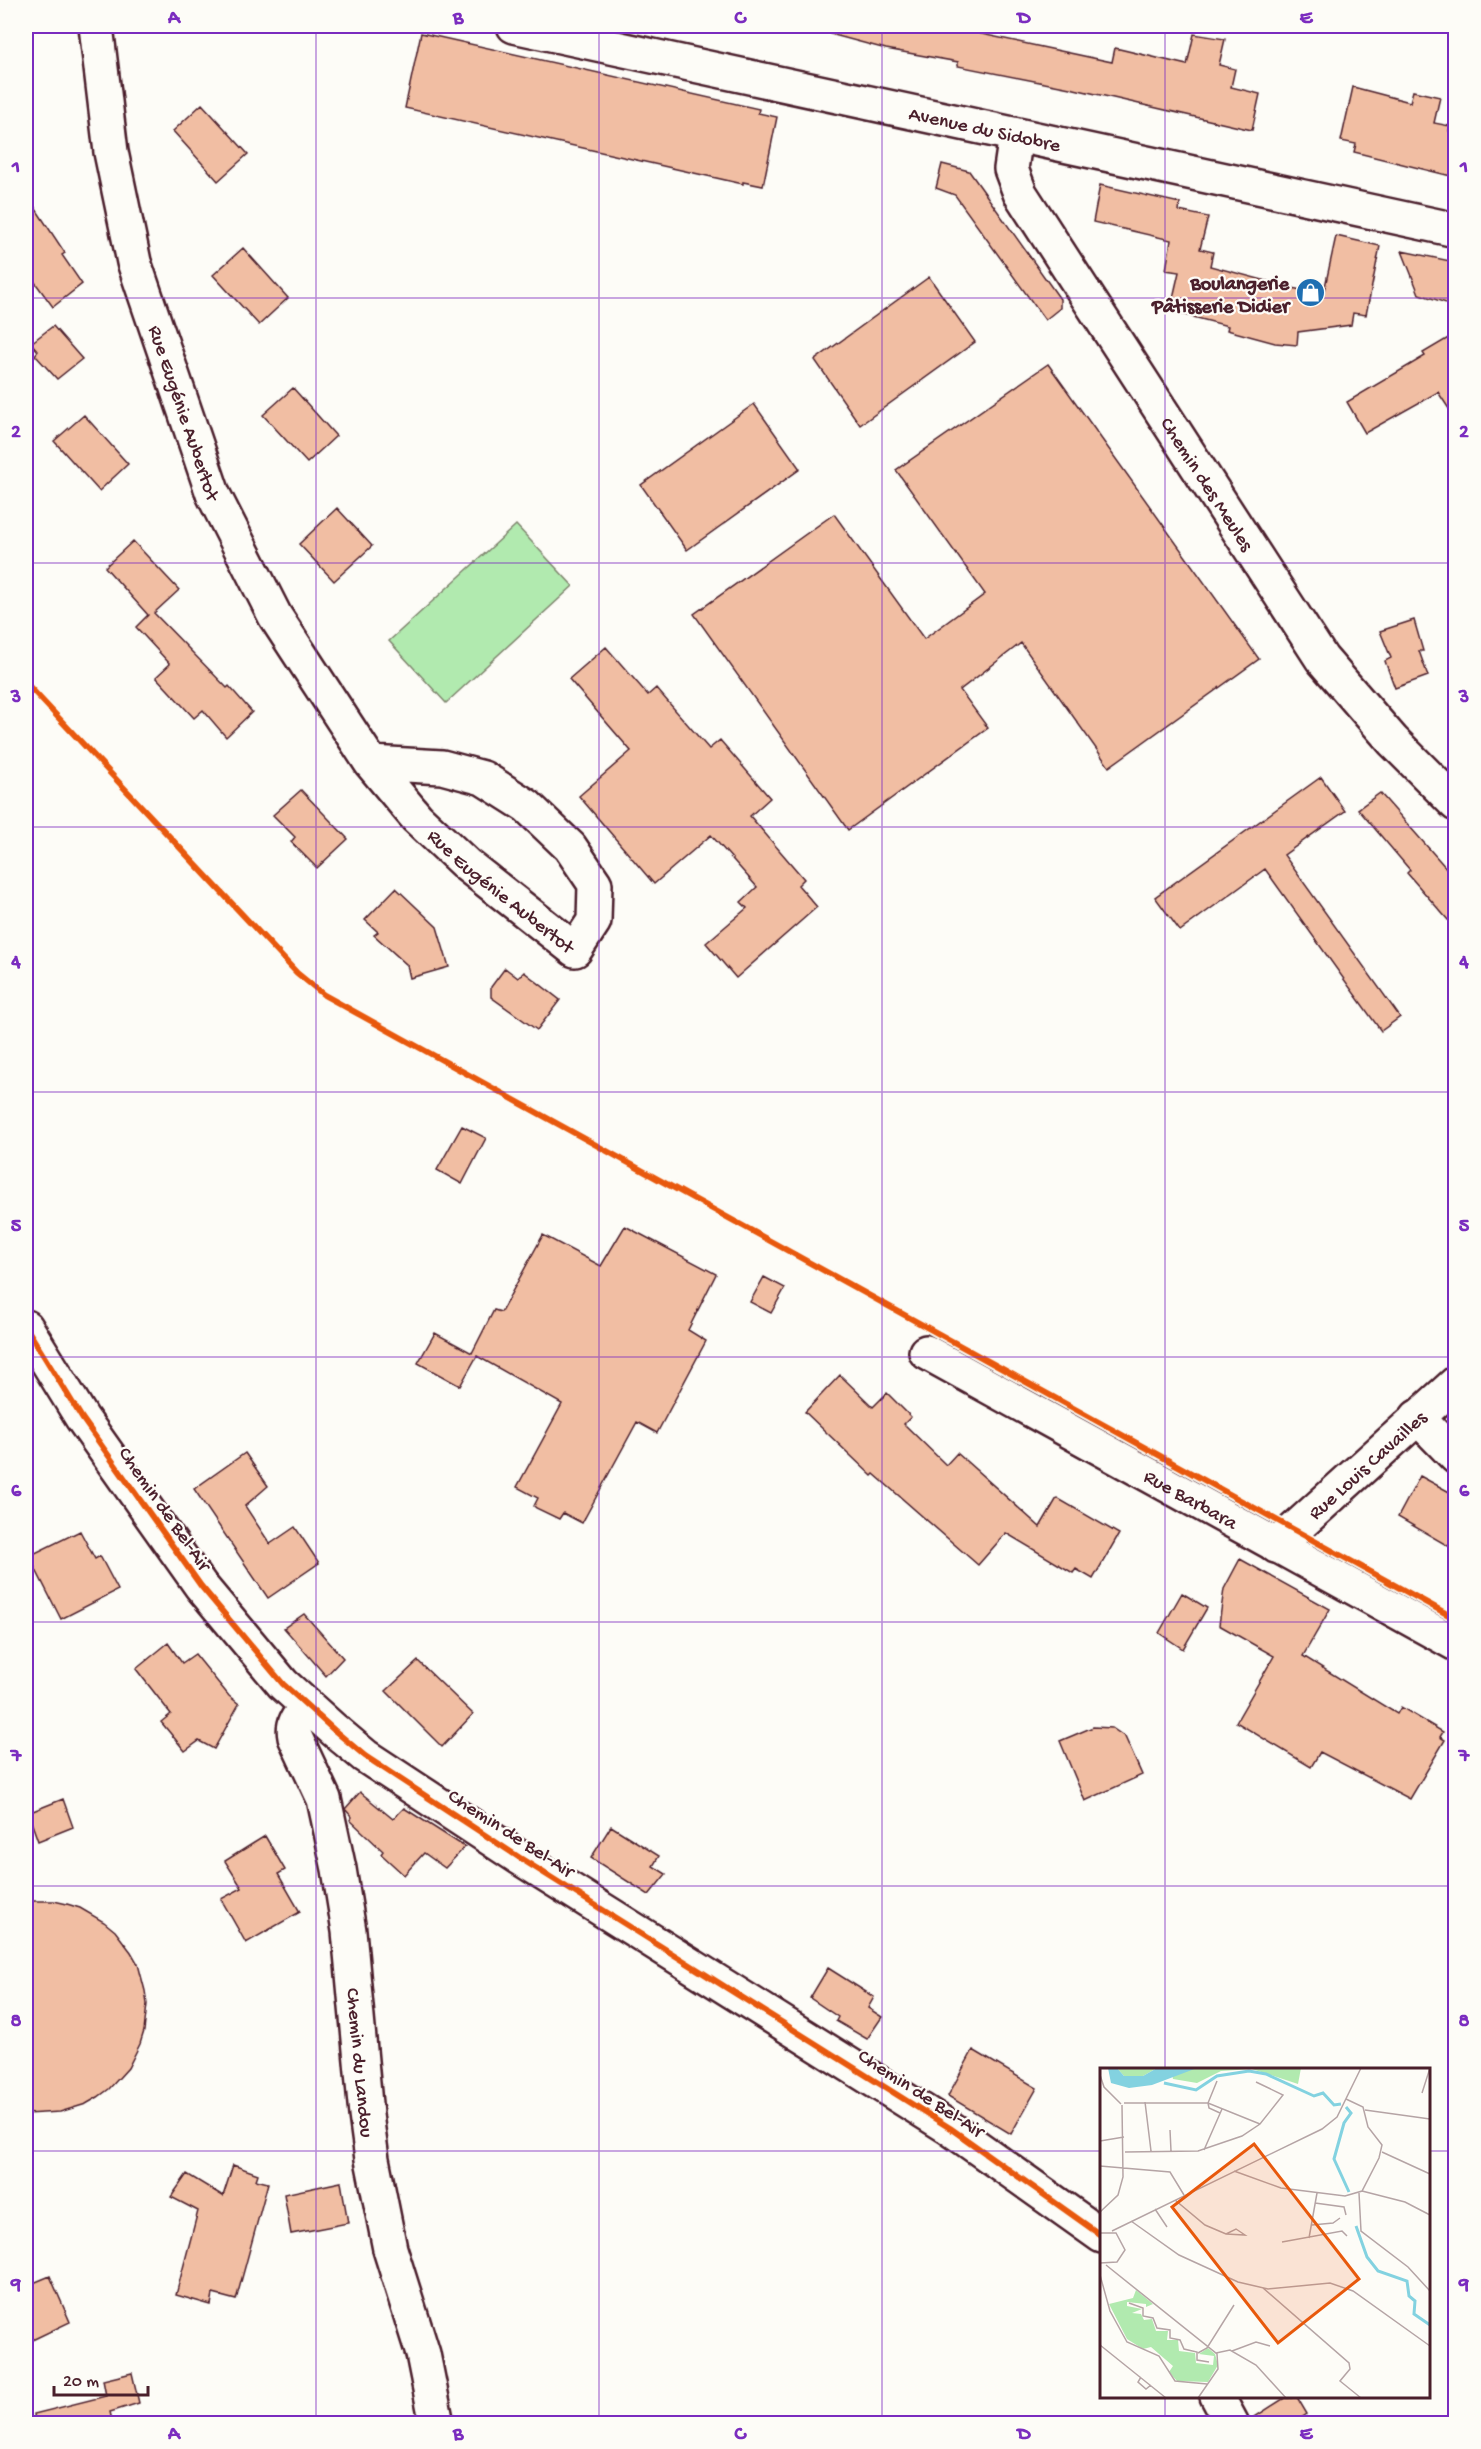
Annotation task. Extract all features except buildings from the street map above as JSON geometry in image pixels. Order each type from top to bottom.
[{"type":"street","name":"Rue Eugénie Aubertot","points":[[96,26],[111,152],[134,262],[213,494],[275,616],[371,762],[417,818],[467,865],[575,950],[594,921],[595,884],[570,847],[526,806],[483,778],[462,772],[442,767],[371,762]]},
{"type":"street","name":"Avenue du Sidobre","points":[[514,26],[1455,230]]},
{"type":"street","name":"Chemin des Meules","points":[[1016,135],[1011,169],[1020,193],[1322,659],[1393,741],[1455,804]]},
{"type":"street","name":"Chemin de Bel-Air","points":[[26,1327],[82,1418],[195,1578],[255,1653],[307,1707],[365,1756],[520,1857],[950,2128],[1100,2235]]},
{"type":"street","name":"Rue Barbara","points":[[926,1352],[1455,1644]]},
{"type":"street","name":"Rue Louis Cavailles","points":[[1276,1546],[1455,1383]]},
{"type":"street","points":[[1417,1417],[1455,1457]]},
{"type":"street","name":"Chemin du Landou","points":[[307,1707],[295,1721],[293,1729],[324,1799],[339,1869],[349,1930],[372,2159],[390,2249],[423,2354],[437,2424]]},
{"type":"street","points":[[1218,2398],[1232,2424]]},
{"type":"green space","points":[[516,525],[573,586],[446,703],[389,641]]},
{"type":"cycle path","points":[[26,683],[297,973],[324,995],[1456,1619]]},
{"type":"cycle path","points":[[26,1327],[82,1418],[201,1586],[283,1684],[334,1730],[365,1756],[520,1858],[950,2128],[1100,2235]]},
{"type":"place","name":"Boulangerie Pâtisserie Didier","points":[[1310,293]]}]
